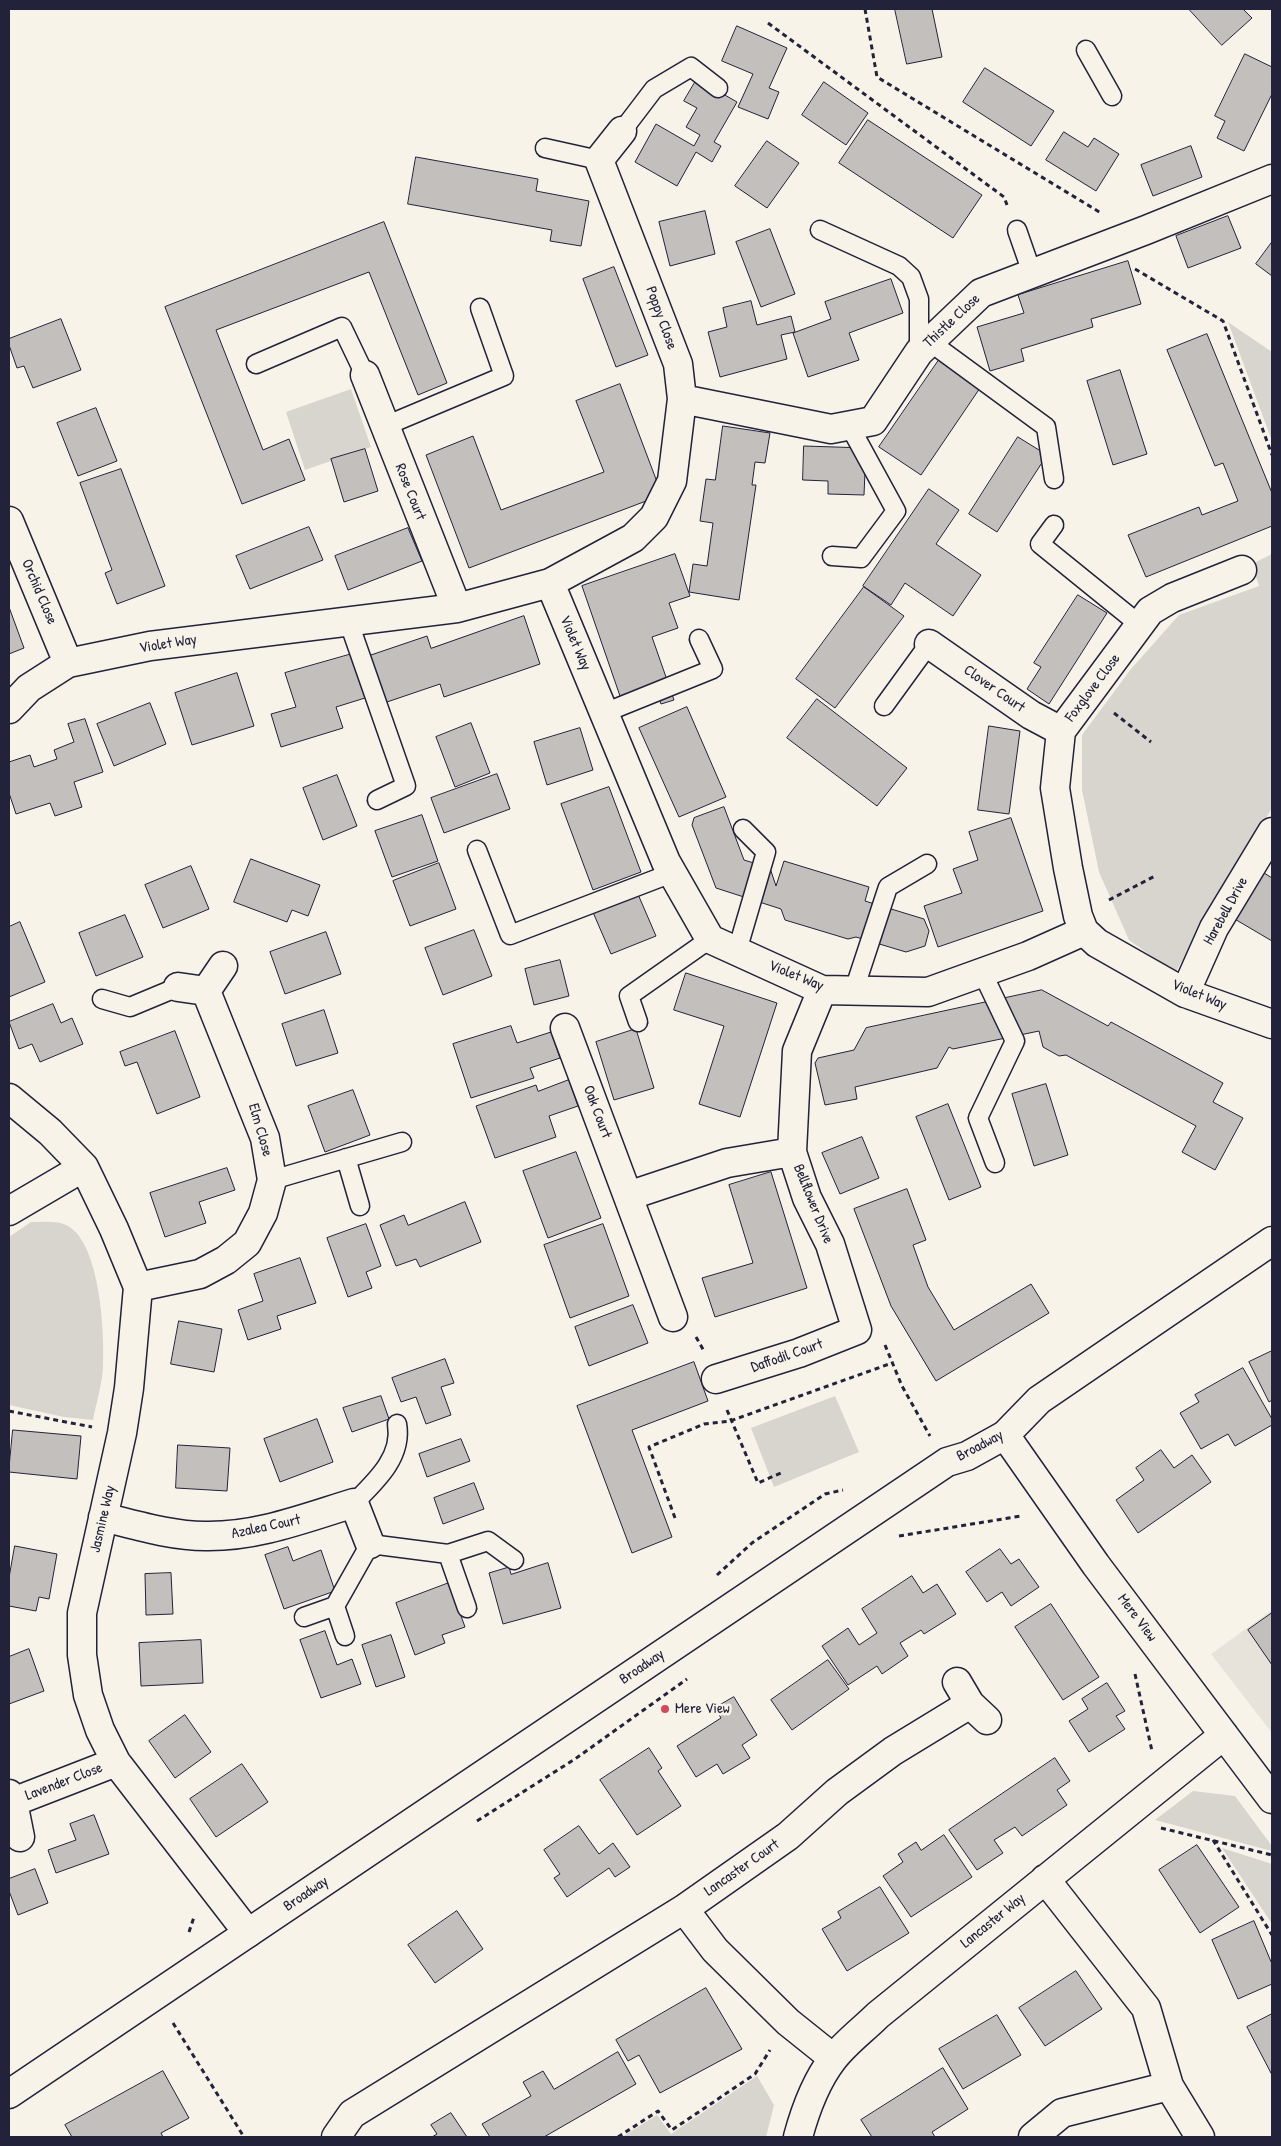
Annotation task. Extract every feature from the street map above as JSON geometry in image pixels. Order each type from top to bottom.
[{"type":"street","points":[[598,160],[622,131]]},
{"type":"street","name":"Poppy Close","points":[[598,160],[678,364],[682,399],[672,481],[654,517]]},
{"type":"street","name":"Thistle Close","points":[[682,399],[831,429],[873,421],[925,347],[981,293],[1272,179]]},
{"type":"street","name":"Rose Court","points":[[365,375],[456,608]]},
{"type":"street","name":"Violet Way","points":[[9,709],[30,688],[68,663],[150,646],[456,608],[550,584],[633,538],[654,517]]},
{"type":"street","name":"Orchid Close","points":[[9,521],[68,663]]},
{"type":"street","name":"Foxglove Close","points":[[1081,924],[1055,788],[1061,731],[1150,611],[1172,598],[1242,570]]},
{"type":"street","name":"Violet Way","points":[[550,584],[672,873],[710,939],[822,990],[928,992],[1028,956],[1081,924],[1097,942],[1186,993],[1272,1024]]},
{"type":"street","name":"Clover Court","points":[[929,644],[1031,715],[1061,731]]},
{"type":"street","name":"Harebell Drive","points":[[1186,993],[1214,928],[1272,832]]},
{"type":"street","points":[[178,987],[206,991],[223,966]]},
{"type":"street","name":"Bellflower Drive","points":[[822,990],[797,1051],[792,1152],[807,1198],[830,1244],[857,1330]]},
{"type":"street","name":"Elm Close","points":[[138,1287],[200,1274],[226,1260],[247,1243],[263,1213],[272,1180],[265,1138],[206,991]]},
{"type":"street","name":"Oak Court","points":[[565,1028],[673,1317]]},
{"type":"street","name":"Jasmine Way","points":[[9,1098],[50,1132],[84,1167],[114,1229],[138,1287],[129,1388],[122,1433],[82,1613],[82,1655],[88,1694],[100,1730],[116,1762],[248,1933]]},
{"type":"street","points":[[628,1196],[728,1163],[792,1152]]},
{"type":"street","points":[[9,1211],[84,1167]]},
{"type":"street","name":"Broadway","points":[[9,2094],[947,1462],[967,1456],[1005,1435],[1040,1400],[1272,1240]]},
{"type":"street","name":"Daffodil Court","points":[[716,1379],[799,1353],[857,1330]]},
{"type":"street","name":"Mere View","points":[[1005,1435],[1096,1565],[1272,1799]]},
{"type":"street","points":[[354,1503],[370,1544]]},
{"type":"street","name":"Azalea Court","points":[[103,1516],[156,1530],[194,1535],[238,1535],[270,1529],[354,1503]]},
{"type":"street","name":"Lancaster Court","points":[[336,2137],[352,2114],[684,1909],[788,1836],[837,1792],[893,1750],[971,1702]]},
{"type":"street","name":"Lancaster Way","points":[[798,2137],[802,2120],[822,2076],[833,2058],[878,2016],[1044,1878],[1224,1735]]},
{"type":"street","name":"Lavender Close","points":[[14,1842],[11,1798],[116,1762]]},
{"type":"street","points":[[1044,1878],[1146,2008],[1170,2086],[1200,2137]]},
{"type":"street","points":[[684,1909],[715,1950],[788,2022],[833,2058]]},
{"type":"street","points":[[1033,2137],[1062,2113],[1170,2086]]},
{"type":"lane","points":[[1086,50],[1112,96]]},
{"type":"lane","points":[[622,131],[654,89],[691,67],[718,88]]},
{"type":"lane","points":[[545,148],[598,160]]},
{"type":"lane","points":[[820,230],[899,266],[911,278],[918,299],[925,347],[1046,427],[1054,479]]},
{"type":"lane","points":[[1017,230],[1032,273]]},
{"type":"lane","points":[[385,426],[504,376],[480,308]]},
{"type":"lane","points":[[256,364],[342,327],[365,375]]},
{"type":"lane","points":[[832,556],[861,558],[896,512],[849,425]]},
{"type":"lane","points":[[1054,525],[1040,544],[1140,625]]},
{"type":"lane","points":[[348,620],[406,786],[377,800]]},
{"type":"lane","points":[[604,713],[713,669],[699,640]]},
{"type":"lane","points":[[884,706],[929,644]]},
{"type":"lane","points":[[737,952],[766,852],[743,829]]},
{"type":"lane","points":[[476,850],[510,935],[672,873]]},
{"type":"lane","points":[[854,990],[888,887],[927,864]]},
{"type":"lane","points":[[638,1022],[629,996],[710,939]]},
{"type":"lane","points":[[982,972],[1015,1041],[978,1118],[995,1163]]},
{"type":"lane","points":[[102,999],[130,1007],[178,987]]},
{"type":"lane","points":[[272,1180],[402,1142]]},
{"type":"lane","points":[[346,1158],[360,1206]]},
{"type":"lane","points":[[354,1503],[384,1472],[400,1438],[397,1424]]},
{"type":"lane","points":[[304,1617],[335,1606],[370,1544],[448,1554],[488,1541],[514,1560]]},
{"type":"lane","points":[[448,1554],[467,1608]]},
{"type":"lane","points":[[335,1606],[345,1636]]},
{"type":"path","points":[[865,9],[877,77],[1100,211],[1107,245],[1222,321],[1272,455]]},
{"type":"path","points":[[768,23],[1004,197],[1017,230]]},
{"type":"path","points":[[1090,693],[1151,742]]},
{"type":"path","points":[[1081,924],[1155,876]]},
{"type":"path","points":[[673,1317],[700,1340],[730,1421],[758,1483],[781,1473]]},
{"type":"path","points":[[857,1330],[875,1322],[892,1364],[921,1424],[932,1438]]},
{"type":"path","points":[[675,1518],[649,1447],[704,1424],[730,1421],[892,1364]]},
{"type":"path","points":[[9,1411],[122,1433]]},
{"type":"path","points":[[892,1540],[900,1535],[1022,1516]]},
{"type":"path","points":[[1133,1665],[1160,1786]]},
{"type":"path","points":[[475,1822],[575,1759],[692,1676]]},
{"type":"path","points":[[1121,1818],[1272,1855]]},
{"type":"path","points":[[1213,1840],[1272,1935]]},
{"type":"path","points":[[618,2137],[658,2111],[672,2130],[680,2125],[755,2074],[788,2022]]},
{"type":"path","points":[[173,2023],[244,2137]]},
{"type":"shaded area","points":[[1228,322],[1272,352],[1272,441]]},
{"type":"shaded area","points":[[351,389],[371,447],[305,470],[286,412]]},
{"type":"shaded area","points":[[1272,554],[1272,808],[1175,973],[1129,940],[1099,872],[1082,790],[1082,735],[1131,669],[1179,615],[1259,586],[1252,564]]},
{"type":"shaded area","points":[[31,1222],[55,1222],[68,1226],[79,1236],[94,1270],[103,1333],[103,1367],[93,1420],[64,1417],[9,1405],[9,1237]]},
{"type":"shaded area","points":[[835,1396],[859,1452],[774,1487],[751,1428]]},
{"type":"shaded area","points":[[1272,1610],[1272,1733],[1211,1654]]},
{"type":"shaded area","points":[[1193,1791],[1235,1796],[1272,1846],[1272,1851],[1155,1820]]},
{"type":"shaded area","points":[[1222,1848],[1272,1864],[1272,1924]]},
{"type":"shaded area","points":[[757,2076],[774,2105],[766,2137],[622,2137],[657,2115],[671,2134]]},
{"type":"building","points":[[895,9],[932,9],[942,57],[907,64]]},
{"type":"building","points":[[1189,9],[1243,9],[1252,18],[1222,45]]},
{"type":"building","points":[[737,26],[787,48],[769,88],[779,92],[768,119],[738,107],[753,74],[722,61]]},
{"type":"building","points":[[1245,54],[1272,67],[1272,94],[1244,151],[1217,138],[1225,121],[1215,116]]},
{"type":"building","points":[[985,68],[1054,111],[1031,146],[963,102]]},
{"type":"building","points":[[697,79],[737,102],[714,142],[721,146],[712,162],[696,152],[677,186],[635,162],[656,124],[694,146],[700,135],[686,127],[697,108],[684,101]]},
{"type":"building","points":[[824,82],[868,113],[846,145],[802,115]]},
{"type":"building","points":[[868,120],[982,195],[953,238],[839,163]]},
{"type":"building","points":[[1064,132],[1088,147],[1094,138],[1119,154],[1096,191],[1046,160]]},
{"type":"building","points":[[767,141],[799,163],[767,208],[735,186]]},
{"type":"building","points":[[1191,146],[1202,177],[1153,196],[1141,165]]},
{"type":"building","points":[[416,157],[538,179],[536,191],[589,201],[581,246],[550,241],[552,230],[408,204]]},
{"type":"building","points":[[705,211],[715,254],[670,266],[659,222]]},
{"type":"building","points":[[1228,216],[1241,248],[1188,268],[1176,236]]},
{"type":"building","points":[[384,222],[447,383],[418,395],[369,272],[216,330],[263,450],[289,439],[305,480],[242,504],[165,307]]},
{"type":"building","points":[[770,229],[795,294],[761,307],[736,242]]},
{"type":"building","points":[[1272,242],[1272,276],[1256,264]]},
{"type":"building","points":[[1128,261],[1141,304],[1091,319],[1093,327],[1021,349],[1024,361],[990,371],[977,327],[1024,313],[1018,295]]},
{"type":"building","points":[[614,267],[648,355],[616,367],[583,279]]},
{"type":"building","points":[[891,279],[903,313],[849,333],[859,360],[808,377],[793,333],[831,319],[825,302]]},
{"type":"building","points":[[751,301],[757,325],[791,316],[795,332],[781,335],[787,359],[720,377],[708,332],[727,327],[723,308]]},
{"type":"building","points":[[61,319],[81,370],[33,388],[24,366],[17,368],[9,345],[9,339]]},
{"type":"building","points":[[1207,334],[1272,493],[1272,526],[1146,577],[1128,535],[1199,507],[1202,515],[1238,501],[1223,463],[1215,466],[1167,350]]},
{"type":"building","points":[[939,360],[980,388],[921,475],[879,447]]},
{"type":"building","points":[[1120,370],[1147,454],[1113,465],[1087,381]]},
{"type":"building","points":[[620,384],[662,495],[469,568],[426,455],[473,436],[501,510],[604,472],[576,401]]},
{"type":"building","points":[[96,408],[117,461],[78,476],[57,423]]},
{"type":"building","points":[[723,426],[770,433],[765,463],[755,462],[752,485],[756,485],[739,600],[689,592],[693,564],[707,566],[713,523],[700,521],[706,479],[715,480]]},
{"type":"building","points":[[1018,437],[1047,455],[997,532],[969,514]]},
{"type":"building","points":[[804,446],[866,448],[864,495],[828,494],[828,481],[803,480]]},
{"type":"building","points":[[365,449],[378,491],[344,502],[331,459]]},
{"type":"building","points":[[121,469],[165,586],[117,604],[105,573],[112,570],[80,483]]},
{"type":"building","points":[[929,489],[959,510],[936,544],[981,575],[953,616],[905,583],[891,605],[863,586]]},
{"type":"building","points":[[309,527],[323,560],[250,589],[236,556]]},
{"type":"building","points":[[408,528],[422,561],[348,590],[335,556]]},
{"type":"building","points":[[675,554],[690,596],[669,603],[678,628],[652,637],[674,700],[661,704],[654,684],[620,696],[582,586]]},
{"type":"building","points":[[864,587],[904,616],[835,708],[796,679]]},
{"type":"building","points":[[1078,595],[1107,613],[1049,704],[1027,689],[1041,667],[1034,663]]},
{"type":"building","points":[[9,607],[24,648],[9,654]]},
{"type":"building","points":[[524,616],[540,664],[444,697],[440,684],[384,703],[368,656],[427,636],[431,648]]},
{"type":"building","points":[[352,654],[365,698],[336,707],[343,728],[281,747],[271,714],[296,707],[285,673]]},
{"type":"building","points":[[237,673],[254,726],[192,745],[175,693]]},
{"type":"building","points":[[817,699],[907,768],[877,806],[787,738]]},
{"type":"building","points":[[150,703],[166,744],[114,766],[97,724]]},
{"type":"building","points":[[687,707],[726,797],[679,817],[639,728]]},
{"type":"building","points":[[85,719],[103,772],[74,782],[82,807],[55,816],[50,803],[16,814],[9,793],[9,762],[30,755],[34,767],[57,759],[54,750],[74,742],[68,724]]},
{"type":"building","points":[[471,723],[490,773],[455,787],[436,737]]},
{"type":"building","points":[[989,726],[1020,731],[1009,814],[978,810]]},
{"type":"building","points":[[580,728],[593,770],[547,785],[534,742]]},
{"type":"building","points":[[497,774],[510,809],[444,833],[431,798]]},
{"type":"building","points":[[337,775],[357,826],[323,840],[303,788]]},
{"type":"building","points":[[609,787],[641,872],[593,890],[561,804]]},
{"type":"building","points":[[724,807],[744,860],[770,868],[776,886],[784,861],[869,887],[865,901],[924,919],[929,931],[925,946],[906,952],[856,937],[848,939],[785,920],[781,909],[716,888],[692,825],[694,818]]},
{"type":"building","points":[[422,815],[438,861],[392,877],[375,831]]},
{"type":"building","points":[[1011,818],[1043,911],[938,947],[924,906],[962,893],[953,869],[978,860],[969,832]]},
{"type":"building","points":[[251,859],[320,885],[308,916],[292,910],[287,922],[234,902]]},
{"type":"building","points":[[439,863],[456,909],[410,926],[393,881]]},
{"type":"building","points":[[191,866],[209,909],[163,928],[145,885]]},
{"type":"building","points":[[1261,871],[1272,878],[1272,941],[1233,918]]},
{"type":"building","points":[[637,892],[656,936],[611,954],[592,910]]},
{"type":"building","points":[[125,915],[143,957],[96,976],[79,933]]},
{"type":"building","points":[[20,922],[45,982],[9,997],[9,927]]},
{"type":"building","points":[[474,930],[492,976],[443,995],[425,948]]},
{"type":"building","points":[[326,932],[341,974],[285,994],[270,952]]},
{"type":"building","points":[[560,960],[569,996],[534,1005],[525,969]]},
{"type":"building","points":[[686,973],[777,1003],[740,1117],[699,1104],[724,1026],[674,1010]]},
{"type":"building","points":[[1042,990],[1108,1026],[1111,1022],[1223,1083],[1213,1102],[1243,1118],[1215,1170],[1182,1152],[1196,1126],[1066,1055],[1059,1056],[1043,1047],[1039,1031],[953,1049],[949,1047],[937,1068],[855,1087],[857,1099],[825,1105],[815,1063],[818,1058],[854,1050],[866,1028]]},
{"type":"building","points":[[53,1004],[61,1023],[72,1018],[83,1044],[40,1062],[32,1044],[19,1049],[9,1022]]},
{"type":"building","points":[[324,1010],[338,1053],[296,1066],[282,1024]]},
{"type":"building","points":[[511,1026],[517,1043],[551,1032],[560,1058],[530,1068],[534,1078],[471,1098],[453,1044]]},
{"type":"building","points":[[636,1029],[654,1088],[614,1100],[596,1042]]},
{"type":"building","points":[[175,1031],[200,1097],[157,1114],[137,1062],[125,1066],[120,1052]]},
{"type":"building","points":[[569,1080],[578,1106],[549,1116],[556,1137],[495,1158],[476,1106],[536,1085],[538,1091]]},
{"type":"building","points":[[1046,1084],[1068,1155],[1034,1166],[1012,1094]]},
{"type":"building","points":[[353,1090],[370,1135],[325,1152],[308,1106]]},
{"type":"building","points":[[948,1104],[981,1187],[949,1200],[916,1117]]},
{"type":"building","points":[[862,1137],[879,1178],[840,1194],[822,1153]]},
{"type":"building","points":[[576,1152],[601,1218],[548,1238],[523,1171]]},
{"type":"building","points":[[227,1168],[235,1190],[199,1202],[206,1223],[165,1237],[150,1193]]},
{"type":"building","points":[[771,1172],[807,1288],[715,1317],[702,1278],[753,1263],[729,1185]]},
{"type":"building","points":[[907,1189],[926,1240],[913,1245],[928,1287],[954,1330],[1031,1284],[1049,1313],[936,1381],[891,1306],[854,1209]]},
{"type":"building","points":[[465,1202],[481,1242],[420,1267],[416,1259],[396,1266],[380,1225],[404,1215],[408,1225]]},
{"type":"building","points":[[366,1224],[381,1266],[366,1272],[372,1288],[348,1297],[327,1238]]},
{"type":"building","points":[[603,1224],[629,1296],[570,1318],[544,1245]]},
{"type":"building","points":[[300,1258],[316,1303],[277,1316],[281,1329],[248,1340],[238,1310],[263,1301],[254,1274]]},
{"type":"building","points":[[633,1305],[648,1343],[589,1366],[575,1327]]},
{"type":"building","points":[[179,1321],[222,1329],[214,1372],[171,1364]]},
{"type":"building","points":[[1272,1351],[1272,1400],[1269,1402],[1249,1362]]},
{"type":"building","points":[[445,1359],[454,1383],[441,1387],[451,1415],[426,1424],[416,1397],[401,1402],[392,1378]]},
{"type":"building","points":[[694,1362],[708,1401],[632,1430],[672,1537],[632,1553],[577,1406]]},
{"type":"building","points":[[1243,1368],[1272,1419],[1272,1425],[1235,1446],[1228,1434],[1201,1449],[1180,1413],[1199,1402],[1195,1395]]},
{"type":"building","points":[[381,1396],[389,1419],[352,1432],[343,1408]]},
{"type":"building","points":[[317,1419],[333,1462],[280,1482],[264,1439]]},
{"type":"building","points":[[13,1430],[81,1436],[77,1479],[9,1472]]},
{"type":"building","points":[[461,1439],[470,1461],[427,1477],[419,1454]]},
{"type":"building","points":[[178,1445],[230,1448],[227,1491],[176,1488]]},
{"type":"building","points":[[1161,1450],[1174,1468],[1192,1455],[1211,1482],[1138,1533],[1116,1500],[1144,1480],[1136,1468]]},
{"type":"building","points":[[474,1483],[484,1509],[443,1524],[434,1498]]},
{"type":"building","points":[[15,1546],[57,1554],[49,1599],[39,1597],[36,1611],[9,1606],[9,1578]]},
{"type":"building","points":[[288,1547],[293,1561],[321,1550],[335,1591],[284,1609],[265,1555]]},
{"type":"building","points":[[1000,1549],[1011,1564],[1019,1559],[1039,1587],[1011,1606],[1002,1592],[987,1602],[966,1572]]},
{"type":"building","points":[[548,1563],[561,1608],[503,1624],[489,1573],[509,1567],[511,1574]]},
{"type":"building","points":[[171,1573],[173,1614],[146,1615],[145,1574]]},
{"type":"building","points":[[912,1576],[923,1593],[937,1584],[956,1614],[924,1634],[921,1630],[900,1643],[908,1656],[882,1674],[877,1666],[848,1685],[822,1646],[848,1628],[859,1645],[877,1633],[862,1609]]},
{"type":"building","points":[[449,1583],[465,1627],[442,1635],[445,1643],[415,1655],[396,1603]]},
{"type":"building","points":[[1051,1604],[1099,1677],[1063,1700],[1015,1627]]},
{"type":"building","points":[[1272,1613],[1272,1665],[1248,1630]]},
{"type":"building","points":[[325,1631],[337,1665],[352,1659],[361,1684],[321,1698],[300,1640]]},
{"type":"building","points":[[391,1635],[405,1677],[376,1687],[362,1645]]},
{"type":"building","points":[[201,1640],[203,1683],[141,1686],[139,1643]]},
{"type":"building","points":[[29,1649],[44,1691],[9,1704],[9,1657]]},
{"type":"building","points":[[828,1660],[849,1689],[792,1730],[771,1700]]},
{"type":"building","points":[[1107,1683],[1125,1711],[1116,1716],[1125,1729],[1089,1752],[1069,1721],[1088,1709],[1082,1699]]},
{"type":"building","points":[[734,1697],[757,1735],[742,1745],[750,1758],[723,1774],[717,1764],[696,1777],[677,1746],[721,1718],[715,1708]]},
{"type":"building","points":[[185,1715],[211,1752],[175,1778],[149,1741]]},
{"type":"building","points":[[649,1748],[662,1768],[658,1771],[681,1806],[637,1835],[600,1780]]},
{"type":"building","points":[[1055,1758],[1070,1781],[1057,1790],[1067,1805],[1022,1836],[1015,1827],[994,1840],[1003,1853],[977,1870],[949,1830]]},
{"type":"building","points":[[242,1764],[268,1802],[216,1837],[190,1799]]},
{"type":"building","points":[[94,1815],[109,1854],[56,1873],[48,1850],[76,1840],[70,1824]]},
{"type":"building","points":[[579,1826],[599,1854],[613,1843],[630,1867],[615,1877],[609,1868],[567,1897],[554,1878],[560,1874],[544,1850]]},
{"type":"building","points":[[944,1835],[972,1877],[911,1917],[883,1876],[903,1862],[898,1854],[916,1842],[921,1850]]},
{"type":"building","points":[[1197,1845],[1239,1907],[1200,1933],[1159,1870]]},
{"type":"building","points":[[35,1869],[48,1903],[18,1915],[9,1891],[9,1879]]},
{"type":"building","points":[[880,1887],[909,1933],[847,1971],[822,1929],[841,1918],[838,1912]]},
{"type":"building","points":[[457,1911],[483,1949],[435,1983],[408,1945]]},
{"type":"building","points":[[1254,1921],[1272,1964],[1272,1984],[1238,1999],[1212,1940]]},
{"type":"building","points":[[1076,1971],[1102,2009],[1045,2046],[1019,2008]]},
{"type":"building","points":[[706,1988],[742,2049],[660,2093],[639,2055],[628,2061],[616,2040]]},
{"type":"building","points":[[1272,2014],[1272,2075],[1247,2027]]},
{"type":"building","points":[[997,2015],[1021,2055],[963,2089],[939,2049]]},
{"type":"building","points":[[618,2052],[636,2084],[544,2137],[490,2137],[482,2124],[531,2096],[523,2082],[543,2071],[554,2089]]},
{"type":"building","points":[[943,2068],[968,2109],[932,2132],[935,2137],[872,2137],[861,2120]]},
{"type":"building","points":[[163,2071],[189,2118],[161,2133],[163,2137],[72,2137],[65,2125]]},
{"type":"building","points":[[451,2113],[467,2137],[432,2137],[437,2134],[431,2125]]},
{"type":"place","name":"Mere View","points":[[665,1709]]}]
